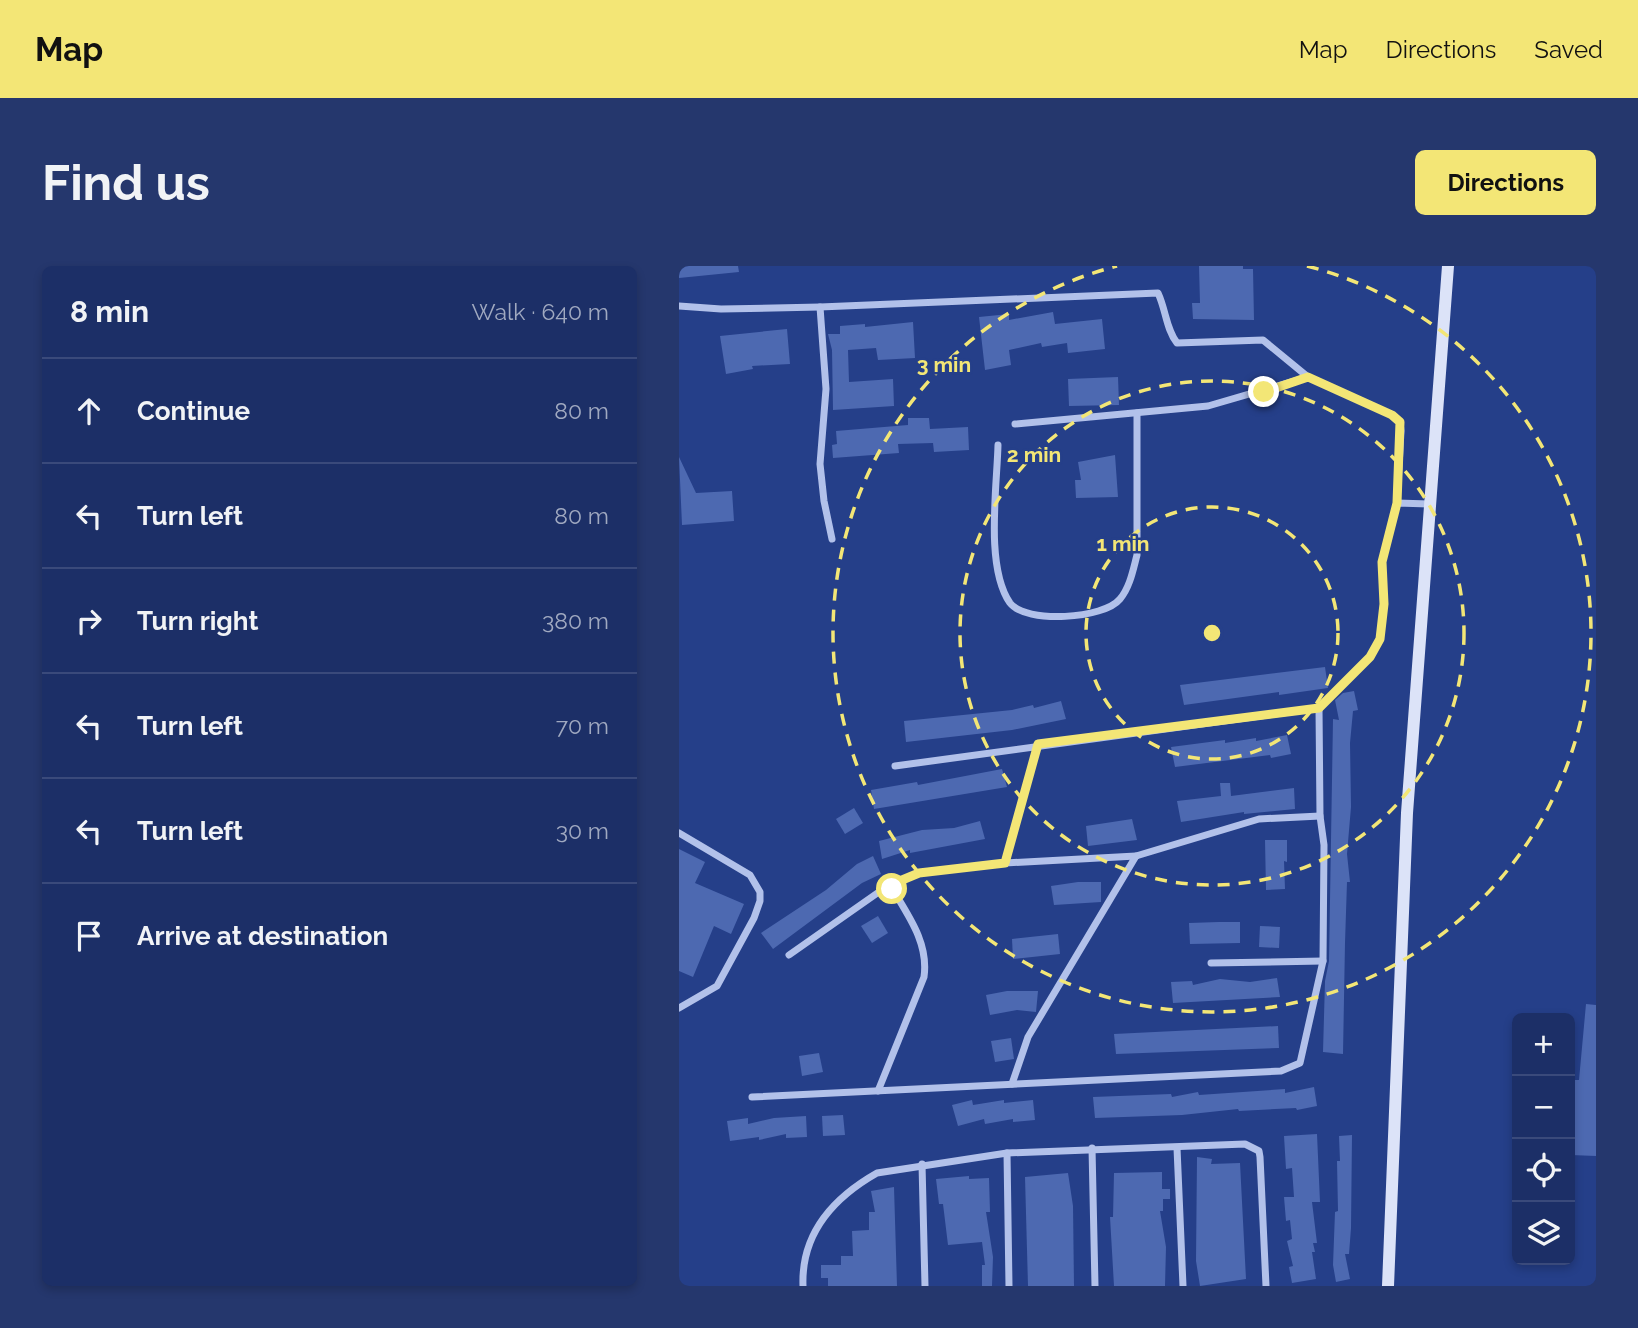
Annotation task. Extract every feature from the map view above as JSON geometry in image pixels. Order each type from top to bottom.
[{"type":"main road","points":[[1388,1286],[1407,813],[1448,266]]},
{"type":"street","points":[[679,306],[721,309],[820,307],[1158,293],[1165,310],[1168,332],[1177,343],[1263,340],[1308,377],[1392,415],[1400,422],[1397,503],[1382,562],[1384,604],[1380,639],[1370,657],[1319,708],[1038,744],[894,766]]},
{"type":"street","points":[[820,307],[826,389],[820,464],[832,539]]},
{"type":"street","points":[[1015,424],[1137,413],[1236,400],[1308,377]]},
{"type":"street","points":[[998,445],[997,558],[1009,601],[1019,612],[1033,616],[1072,615],[1105,610],[1120,600],[1131,578],[1137,555],[1137,413]]},
{"type":"street","points":[[1397,503],[1429,504]]},
{"type":"street","points":[[752,1097],[1290,1068],[1300,1063],[1305,1055],[1308,1021],[1323,961],[1324,845],[1320,816],[1319,708]]},
{"type":"street","points":[[1005,863],[1038,744]]},
{"type":"street","points":[[789,955],[890,885],[919,873],[1005,863],[1136,856],[1259,820],[1320,816]]},
{"type":"street","points":[[679,833],[750,875],[756,882],[760,901],[717,986],[679,1008]]},
{"type":"street","points":[[1012,1084],[1028,1037],[1136,856]]},
{"type":"street","points":[[877,1091],[924,977],[926,959],[922,942],[890,885]]},
{"type":"street","points":[[1211,963],[1323,961]]},
{"type":"street","points":[[803,1286],[805,1255],[823,1216],[839,1200],[877,1173],[1007,1153],[1092,1147],[1177,1148],[1245,1144],[1259,1151],[1266,1286]]},
{"type":"street","points":[[1092,1147],[1095,1286]]},
{"type":"street","points":[[1177,1148],[1183,1286]]},
{"type":"street","points":[[1007,1153],[1009,1286]]},
{"type":"street","points":[[922,1164],[925,1286]]},
{"type":"building","points":[[679,266],[738,266],[739,272],[679,278]]},
{"type":"building","points":[[1199,266],[1243,266],[1243,269],[1253,269],[1254,320],[1193,319],[1192,303],[1200,303]]},
{"type":"building","points":[[1053,312],[1055,324],[1102,319],[1105,349],[1068,353],[1067,343],[1042,347],[1041,343],[1009,350],[1011,365],[985,370],[979,317],[1009,314],[1009,320]]},
{"type":"building","points":[[913,322],[915,358],[878,360],[876,348],[848,350],[849,382],[893,379],[894,406],[833,410],[832,350],[828,334],[840,334],[840,326],[865,324],[865,327]]},
{"type":"building","points":[[787,329],[790,364],[752,366],[753,369],[726,374],[720,336]]},
{"type":"building","points":[[1118,377],[1119,405],[1069,406],[1068,379]]},
{"type":"building","points":[[908,418],[929,418],[930,429],[968,427],[969,450],[934,452],[933,443],[898,444],[899,453],[833,458],[832,445],[837,444],[836,431],[908,425]]},
{"type":"building","points":[[1115,455],[1118,497],[1076,498],[1075,480],[1081,480],[1078,462]]},
{"type":"building","points":[[679,457],[696,493],[732,491],[734,521],[682,525]]},
{"type":"building","points":[[1325,667],[1328,688],[1279,695],[1279,692],[1184,705],[1180,685]]},
{"type":"building","points":[[1354,691],[1358,710],[1353,711],[1350,743],[1351,807],[1347,854],[1350,882],[1347,882],[1343,1054],[1323,1052],[1325,981],[1329,961],[1333,719],[1339,720],[1335,700],[1343,693]]},
{"type":"building","points":[[1061,701],[1066,719],[1012,730],[906,742],[904,721],[1012,710],[1033,705],[1034,708]]},
{"type":"building","points":[[1287,735],[1291,754],[1271,758],[1270,755],[1175,767],[1171,747],[1225,740],[1225,743],[1256,738],[1256,741]]},
{"type":"building","points":[[1002,769],[1007,787],[874,809],[871,790],[917,782],[918,785]]},
{"type":"building","points":[[1220,783],[1230,783],[1231,796],[1294,788],[1295,809],[1244,812],[1181,822],[1177,801],[1221,796]]},
{"type":"building","points":[[854,808],[863,823],[845,834],[836,819]]},
{"type":"building","points":[[1132,819],[1137,840],[1088,846],[1086,826]]},
{"type":"building","points":[[980,821],[985,839],[910,853],[910,850],[882,859],[879,841],[922,830],[954,828]]},
{"type":"building","points":[[1265,840],[1287,840],[1287,862],[1284,861],[1285,889],[1266,890]]},
{"type":"building","points":[[679,849],[705,862],[695,883],[744,904],[731,934],[714,926],[693,977],[679,971]]},
{"type":"building","points":[[873,856],[881,874],[862,883],[773,949],[761,933],[826,890],[857,864]]},
{"type":"building","points":[[1101,882],[1101,902],[1054,905],[1051,886]]},
{"type":"building","points":[[878,916],[888,933],[872,943],[861,926]]},
{"type":"building","points":[[1240,922],[1240,943],[1190,944],[1189,923]]},
{"type":"building","points":[[1260,926],[1280,927],[1279,948],[1259,947]]},
{"type":"building","points":[[1058,934],[1060,954],[1013,959],[1012,939]]},
{"type":"building","points":[[1277,978],[1280,997],[1173,1003],[1171,982],[1192,981],[1193,985],[1220,979],[1250,982]]},
{"type":"building","points":[[1007,991],[1038,991],[1036,1012],[1017,1010],[990,1015],[986,995]]},
{"type":"building","points":[[1586,1004],[1596,1005],[1596,1156],[1575,1155],[1575,1080],[1579,1080]]},
{"type":"building","points":[[1278,1026],[1279,1048],[1116,1054],[1114,1034]]},
{"type":"building","points":[[1011,1038],[1014,1059],[995,1062],[991,1041]]},
{"type":"building","points":[[819,1053],[823,1072],[802,1076],[799,1056]]},
{"type":"building","points":[[1314,1087],[1317,1106],[1297,1110],[1238,1109],[1182,1115],[1095,1118],[1093,1097],[1171,1094],[1172,1097],[1198,1092],[1199,1095],[1285,1089],[1285,1093]]},
{"type":"building","points":[[972,1100],[973,1105],[1004,1100],[1004,1103],[1033,1100],[1035,1120],[1013,1122],[1013,1119],[985,1124],[984,1119],[958,1126],[952,1105]]},
{"type":"building","points":[[843,1115],[845,1135],[823,1136],[822,1116]]},
{"type":"building","points":[[806,1116],[807,1137],[786,1138],[786,1134],[759,1140],[759,1137],[730,1141],[727,1121],[748,1118],[748,1124],[774,1118]]},
{"type":"building","points":[[1317,1134],[1320,1202],[1312,1202],[1317,1243],[1313,1243],[1315,1252],[1312,1252],[1316,1279],[1292,1283],[1289,1267],[1293,1266],[1287,1241],[1292,1239],[1290,1220],[1286,1221],[1284,1197],[1294,1197],[1292,1168],[1286,1169],[1284,1136]]},
{"type":"building","points":[[1352,1135],[1351,1228],[1349,1254],[1345,1254],[1350,1279],[1336,1282],[1333,1265],[1335,1212],[1338,1211],[1339,1136]]},
{"type":"building","points":[[1197,1157],[1212,1159],[1211,1164],[1240,1163],[1246,1279],[1200,1286],[1196,1261]]},
{"type":"building","points":[[1162,1172],[1162,1189],[1170,1189],[1170,1199],[1163,1199],[1163,1211],[1160,1211],[1166,1247],[1165,1286],[1114,1286],[1110,1217],[1113,1217],[1114,1173]]},
{"type":"building","points":[[1068,1173],[1073,1206],[1074,1286],[1028,1286],[1025,1177]]},
{"type":"building","points":[[969,1176],[969,1179],[989,1178],[990,1212],[986,1212],[993,1257],[992,1286],[982,1286],[982,1265],[985,1265],[982,1242],[948,1245],[943,1204],[939,1204],[936,1179]]},
{"type":"building","points":[[894,1187],[897,1286],[828,1286],[828,1278],[821,1278],[821,1265],[841,1265],[841,1256],[853,1256],[852,1231],[869,1230],[869,1212],[875,1212],[871,1191]]},
{"type":"route","points":[[892,889],[890,885],[919,873],[1005,863],[1038,744],[1319,708],[1370,657],[1380,639],[1384,604],[1382,562],[1397,503],[1400,422],[1392,415],[1308,377],[1264,392]]}]
